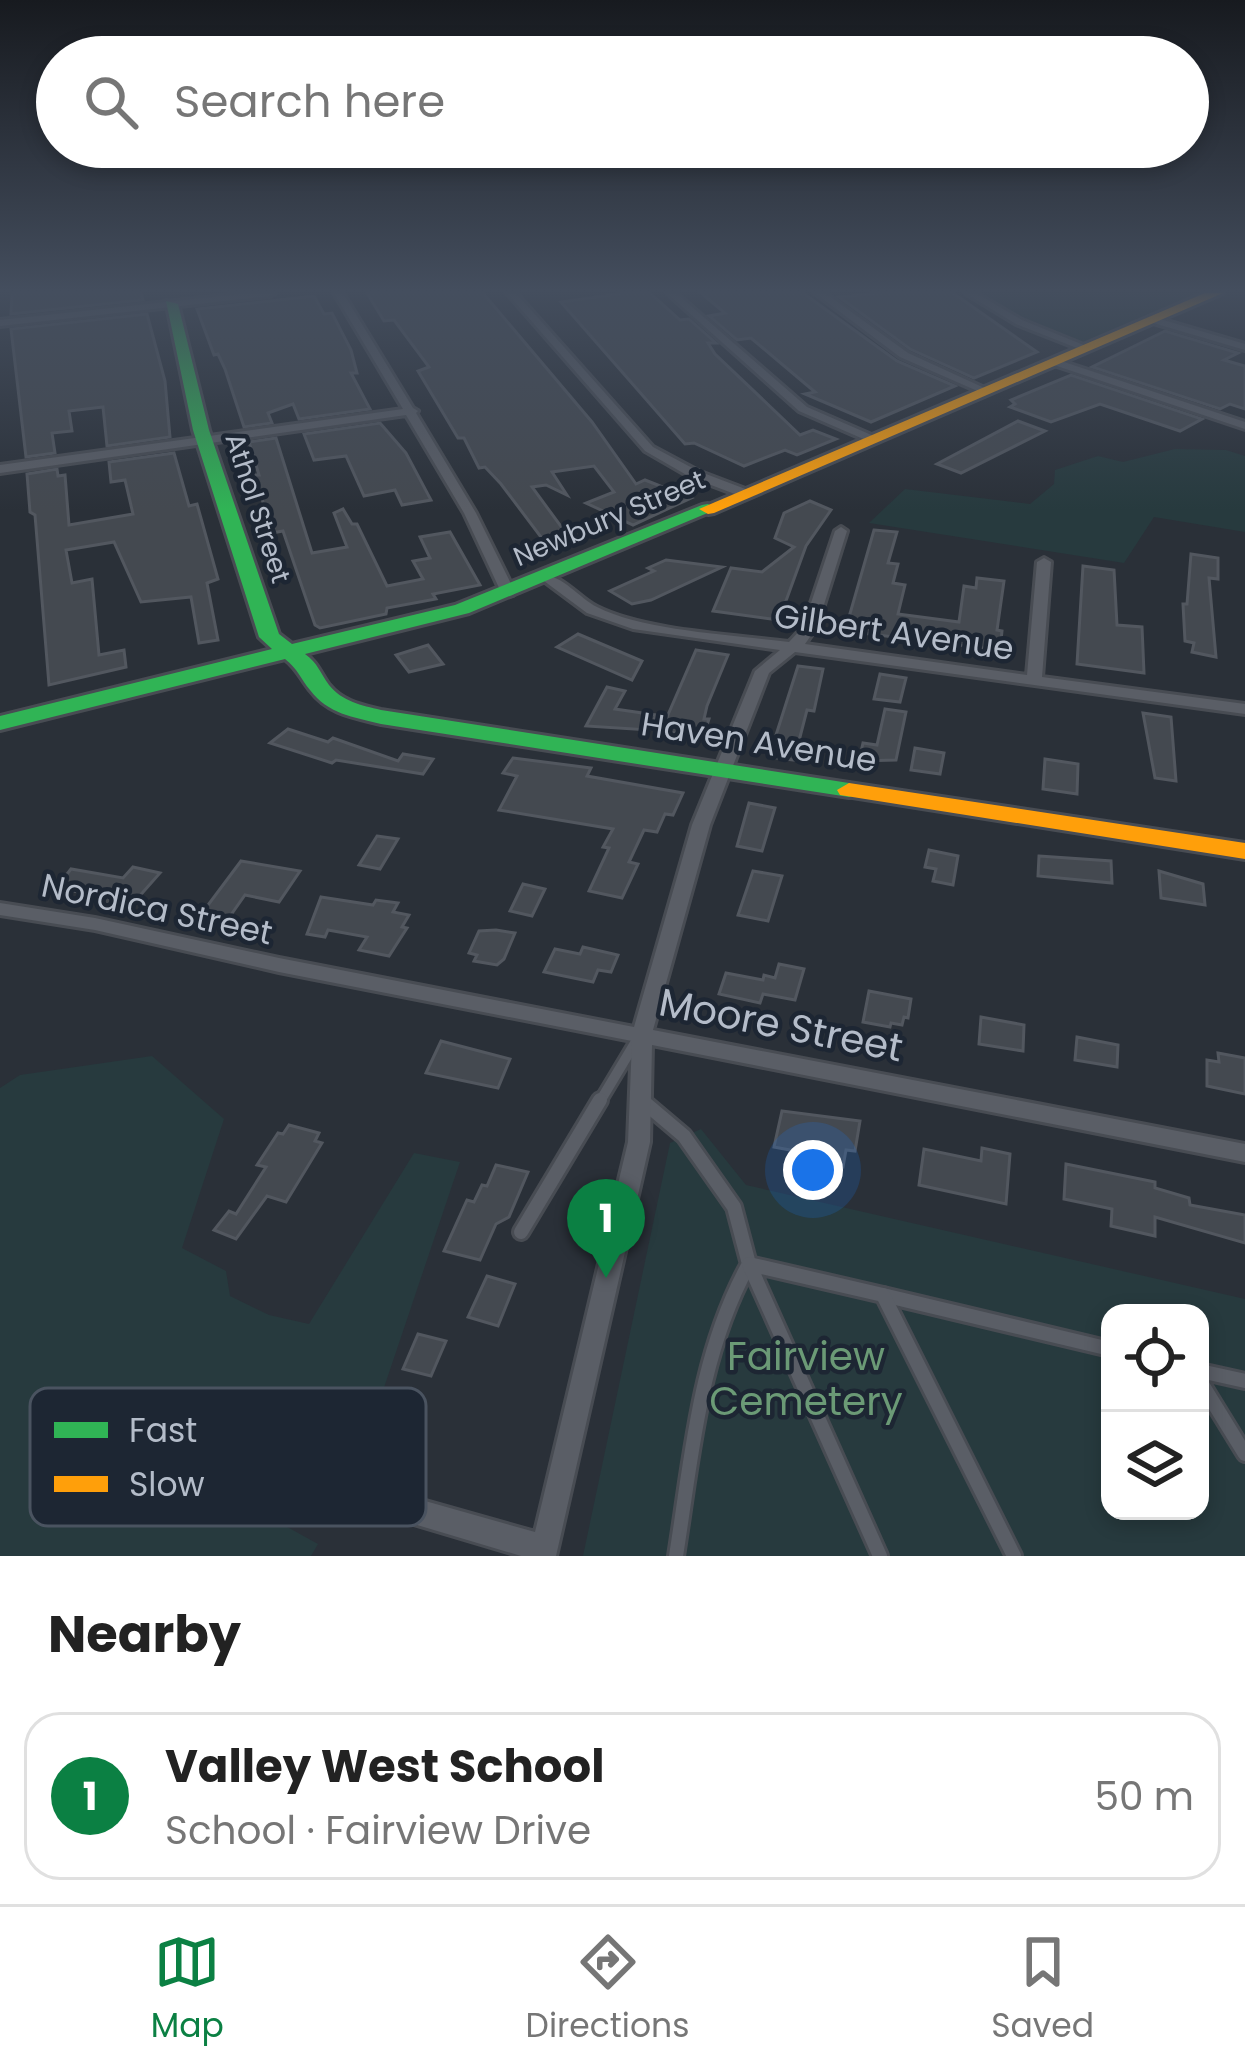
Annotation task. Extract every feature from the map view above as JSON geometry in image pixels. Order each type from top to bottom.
[{"type":"street","name":"Athol Street","points":[[182,366],[269,637],[286,655]]},
{"type":"street","points":[[384,366],[470,513],[508,592]]},
{"type":"street","points":[[576,366],[649,448],[694,474],[744,493]]},
{"type":"street","points":[[753,366],[802,410],[872,439]]},
{"type":"street","points":[[928,366],[986,391]]},
{"type":"street","name":"Newbury Street","points":[[0,723],[462,609],[547,578],[1046,366]]},
{"type":"street","points":[[1066,366],[1245,426]]},
{"type":"street","points":[[0,469],[412,412]]},
{"type":"street","points":[[426,1517],[544,1553],[639,1142],[642,1033],[721,770],[762,671],[810,627],[841,531]]},
{"type":"street","points":[[1034,681],[1044,562]]},
{"type":"street","name":"Gilbert Avenue","points":[[547,578],[592,610],[618,621],[1245,710]]},
{"type":"street","name":"Haven Avenue","points":[[286,655],[309,668],[317,686],[338,706],[366,713],[1245,851]]},
{"type":"street","name":"Nordica Street","points":[[0,909],[95,924],[303,969]]},
{"type":"street","name":"Moore Street","points":[[303,969],[1245,1153]]},
{"type":"lane","points":[[521,1232],[642,1033]]},
{"type":"lane","points":[[641,1100],[684,1136],[734,1207],[748,1264],[880,1556]]},
{"type":"lane","points":[[748,1264],[1101,1347]]},
{"type":"lane","points":[[676,1556],[716,1329],[730,1292],[748,1264]]},
{"type":"lane","points":[[884,1294],[1014,1556]]},
{"type":"lane","points":[[1209,1373],[1245,1381]]},
{"type":"lane","points":[[1209,1396],[1245,1454]]},
{"type":"green space","points":[[1175,449],[1226,450],[1245,456],[1245,532],[1154,517],[1124,563],[869,523],[905,489],[1030,504],[1054,484],[1055,470],[1098,456],[1123,462]]},
{"type":"green space","points":[[152,1056],[224,1119],[182,1248],[226,1271],[230,1296],[269,1315],[309,1324],[414,1153],[460,1162],[384,1388],[30,1388],[30,1526],[285,1526],[318,1544],[311,1556],[0,1556],[0,1088],[20,1075]]},
{"type":"green space","name":"Fairview Cemetery","points":[[701,1129],[746,1185],[1245,1299],[1245,1556],[583,1556],[670,1143]]},
{"type":"building","points":[[15,366],[161,366],[170,437],[107,446],[103,407],[69,411],[72,431],[52,433],[55,453],[26,457]]},
{"type":"building","points":[[223,366],[355,366],[357,373],[351,373],[370,409],[299,419],[293,404],[268,413],[272,423],[244,427]]},
{"type":"building","points":[[544,366],[636,484],[645,480],[691,498],[633,525],[586,503],[614,492],[594,466],[552,472],[567,495],[546,485],[532,487],[574,544],[550,549],[501,484],[485,467],[479,468],[464,438],[458,438],[418,371]]},
{"type":"building","points":[[617,366],[727,366],[800,435],[813,430],[836,439],[797,455],[785,450],[744,466],[694,443],[685,444]]},
{"type":"building","points":[[784,366],[908,366],[955,386],[871,422],[805,394],[815,392]]},
{"type":"building","points":[[947,366],[1004,366],[974,378]]},
{"type":"building","points":[[1244,366],[1245,409],[1230,404],[1220,409],[1092,367]]},
{"type":"building","points":[[1071,375],[1202,419],[1180,431],[1100,404],[1051,422],[1010,407],[1015,404],[1011,400]]},
{"type":"building","points":[[1018,421],[1045,431],[961,473],[937,464]]},
{"type":"building","points":[[380,423],[406,453],[431,500],[402,505],[395,490],[364,496],[346,456],[314,460],[304,434]]},
{"type":"building","points":[[276,438],[312,553],[347,547],[334,513],[343,509],[352,524],[357,524],[387,586],[423,579],[413,561],[430,558],[420,537],[450,532],[480,585],[387,608],[386,614],[320,628],[315,625],[283,531],[272,533],[255,475],[259,475],[249,442]]},
{"type":"building","points":[[174,453],[189,506],[197,504],[218,579],[207,583],[218,640],[199,643],[191,597],[141,602],[114,542],[66,550],[72,583],[92,579],[99,655],[124,650],[126,667],[49,685],[35,515],[30,512],[27,474],[57,469],[58,476],[65,475],[69,525],[133,514],[125,480],[111,482],[109,462]]},
{"type":"building","points":[[810,501],[831,510],[806,546],[779,620],[713,611],[731,568],[762,572],[794,547],[775,538],[784,513]]},
{"type":"building","points":[[874,530],[897,532],[888,563],[898,564],[893,583],[905,585],[898,614],[959,622],[964,586],[976,588],[977,578],[1004,581],[997,630],[1002,631],[1000,650],[845,631]]},
{"type":"building","points":[[1191,554],[1218,558],[1218,579],[1209,578],[1216,657],[1192,652],[1194,643],[1185,641],[1183,604],[1187,604]]},
{"type":"building","points":[[666,560],[722,567],[651,600],[632,604],[610,591],[654,571],[648,568]]},
{"type":"building","points":[[1083,566],[1114,570],[1117,625],[1142,627],[1144,673],[1077,664]]},
{"type":"building","points":[[578,634],[642,661],[632,680],[557,647]]},
{"type":"building","points":[[428,645],[443,664],[409,672],[396,655]]},
{"type":"building","points":[[696,650],[728,655],[707,706],[704,719],[709,719],[703,737],[661,731]]},
{"type":"building","points":[[798,666],[823,669],[814,711],[807,710],[794,760],[769,757]]},
{"type":"building","points":[[880,674],[906,678],[900,702],[874,699]]},
{"type":"building","points":[[607,687],[625,691],[615,709],[656,715],[649,730],[586,726]]},
{"type":"building","points":[[885,709],[906,712],[896,760],[859,761],[863,743],[877,745]]},
{"type":"building","points":[[1143,713],[1171,717],[1176,781],[1155,778]]},
{"type":"building","points":[[288,729],[328,742],[333,738],[398,761],[403,754],[433,759],[423,774],[332,763],[270,743]]},
{"type":"building","points":[[915,748],[944,753],[940,774],[911,770]]},
{"type":"building","points":[[513,758],[591,768],[587,776],[683,793],[673,815],[665,814],[657,832],[644,830],[629,862],[638,864],[622,898],[589,891],[613,829],[499,810],[517,776],[503,773]]},
{"type":"building","points":[[1045,759],[1078,764],[1077,794],[1043,789]]},
{"type":"building","points":[[749,803],[775,808],[762,851],[737,846]]},
{"type":"building","points":[[377,836],[398,839],[380,869],[359,865]]},
{"type":"building","points":[[929,850],[958,856],[953,885],[933,881],[936,869],[925,867]]},
{"type":"building","points":[[1039,856],[1111,861],[1112,883],[1038,876]]},
{"type":"building","points":[[241,861],[300,871],[279,902],[245,895],[228,919],[202,913]]},
{"type":"building","points":[[133,867],[160,873],[128,909],[100,903],[106,897],[56,888],[71,869],[123,878]]},
{"type":"building","points":[[753,871],[782,876],[768,921],[738,915]]},
{"type":"building","points":[[1159,871],[1203,884],[1205,905],[1161,898]]},
{"type":"building","points":[[523,884],[545,889],[532,916],[510,911]]},
{"type":"building","points":[[321,897],[373,905],[376,900],[398,903],[393,912],[409,915],[402,927],[407,928],[389,956],[359,950],[367,937],[328,930],[325,937],[307,934]]},
{"type":"building","points":[[479,931],[515,933],[504,959],[497,965],[474,961],[477,955],[469,953]]},
{"type":"building","points":[[583,947],[618,955],[611,972],[598,970],[593,982],[544,972],[555,949],[580,954]]},
{"type":"building","points":[[779,964],[804,969],[795,1000],[763,994],[760,1003],[719,994],[726,973],[775,978]]},
{"type":"building","points":[[869,991],[911,999],[908,1018],[890,1027],[863,1022]]},
{"type":"building","points":[[981,1017],[1024,1025],[1023,1051],[979,1044]]},
{"type":"building","points":[[1077,1037],[1118,1045],[1117,1067],[1075,1060]]},
{"type":"building","points":[[441,1041],[510,1059],[498,1088],[426,1073]]},
{"type":"building","points":[[1218,1053],[1245,1058],[1245,1094],[1207,1086],[1207,1060],[1219,1062]]},
{"type":"building","points":[[782,1111],[860,1121],[855,1151],[846,1150],[843,1167],[820,1163],[822,1156],[774,1147]]},
{"type":"building","points":[[289,1125],[319,1133],[315,1141],[322,1143],[286,1202],[267,1196],[236,1239],[214,1230],[229,1211],[236,1214],[266,1167],[257,1165]]},
{"type":"building","points":[[982,1148],[1010,1154],[1006,1204],[919,1185],[924,1149],[981,1161]]},
{"type":"building","points":[[1066,1164],[1155,1182],[1155,1188],[1189,1198],[1190,1205],[1245,1215],[1245,1243],[1155,1217],[1155,1236],[1111,1226],[1112,1209],[1064,1199]]},
{"type":"building","points":[[496,1165],[528,1172],[509,1217],[496,1224],[480,1260],[444,1251],[467,1200],[474,1202]]},
{"type":"building","points":[[487,1276],[515,1284],[498,1326],[468,1317]]},
{"type":"building","points":[[418,1334],[446,1341],[431,1376],[403,1369]]},
{"type":"traffic: fast","points":[[186,366],[201,430],[269,637],[309,667],[317,685],[338,706],[381,717],[849,790]]},
{"type":"traffic: fast","points":[[0,723],[462,609],[708,509]]},
{"type":"traffic: slow","points":[[708,509],[1045,366]]},
{"type":"traffic: slow","points":[[849,790],[1245,851]]},
{"type":"place","name":"Valley West School","points":[[606,1278]]}]
